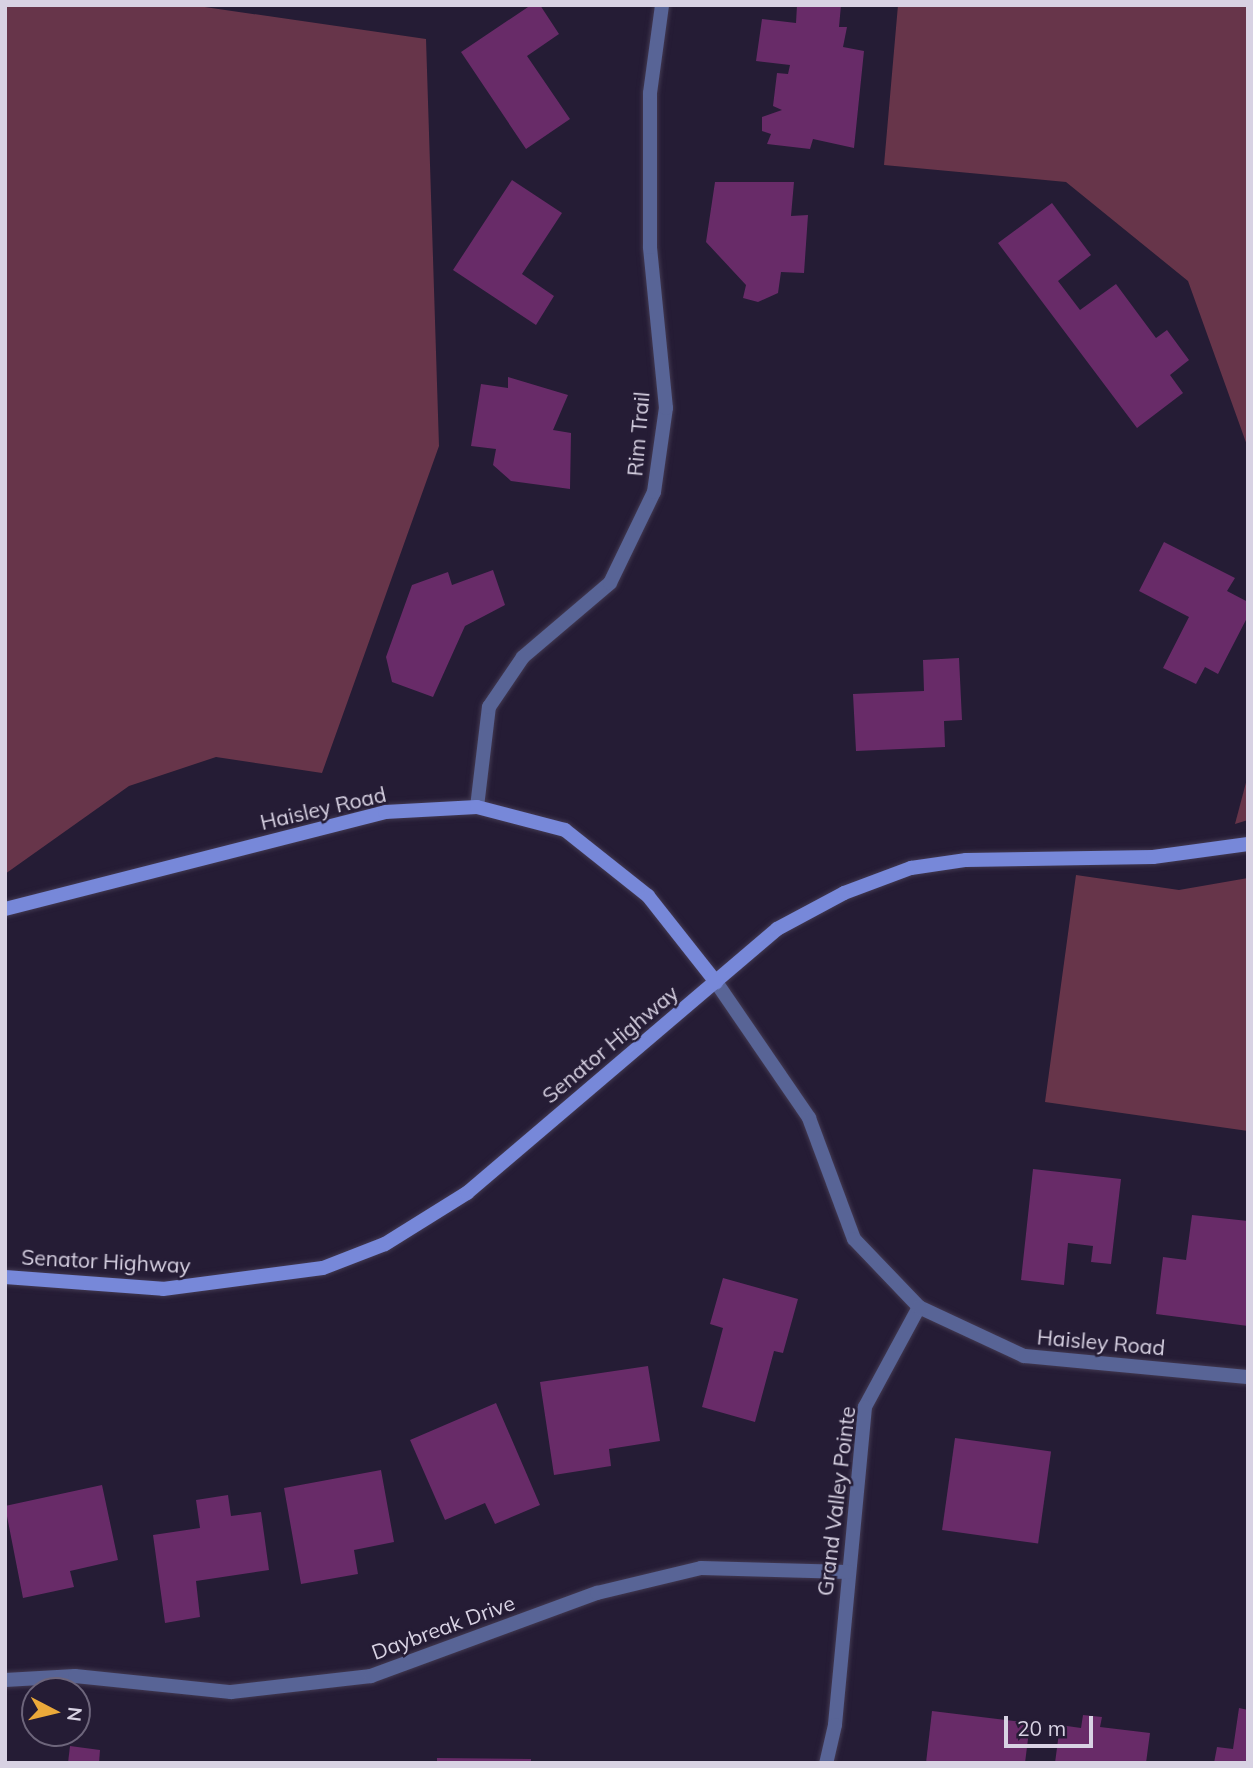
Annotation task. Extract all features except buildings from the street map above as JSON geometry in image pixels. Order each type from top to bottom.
[{"type":"street","name":"Rim Trail","points":[[477,807],[489,707],[523,657],[610,583],[654,492],[666,408],[650,247],[650,93],[662,5]]},
{"type":"street","name":"Haisley Road","points":[[5,909],[385,812],[477,807],[565,830],[648,896],[716,982]]},
{"type":"street","name":"Senator Highway","points":[[5,1277],[163,1289],[239,1284],[323,1268],[385,1244],[467,1193],[777,929],[844,893],[911,868],[966,860],[1153,857],[1248,844]]},
{"type":"street","points":[[716,982],[809,1118],[854,1238],[919,1307]]},
{"type":"street","name":"Haisley Road","points":[[919,1307],[1024,1356],[1248,1377]]},
{"type":"street","name":"Grand Valley Pointe","points":[[826,1763],[865,1407],[919,1307]]},
{"type":"street","name":"Daybreak Drive","points":[[5,1680],[75,1676],[231,1692],[371,1676],[597,1593],[701,1568],[848,1572]]},
{"type":"shaded area","points":[[5,5],[191,5],[426,39],[439,446],[322,773],[216,757],[129,786],[5,874]]},
{"type":"shaded area","points":[[898,5],[1248,5],[1248,448],[1188,281],[1066,182],[884,165]]},
{"type":"shaded area","points":[[1248,775],[1248,820],[1235,824]]},
{"type":"shaded area","points":[[1076,875],[1179,890],[1248,878],[1248,1131],[1045,1102]]}]
